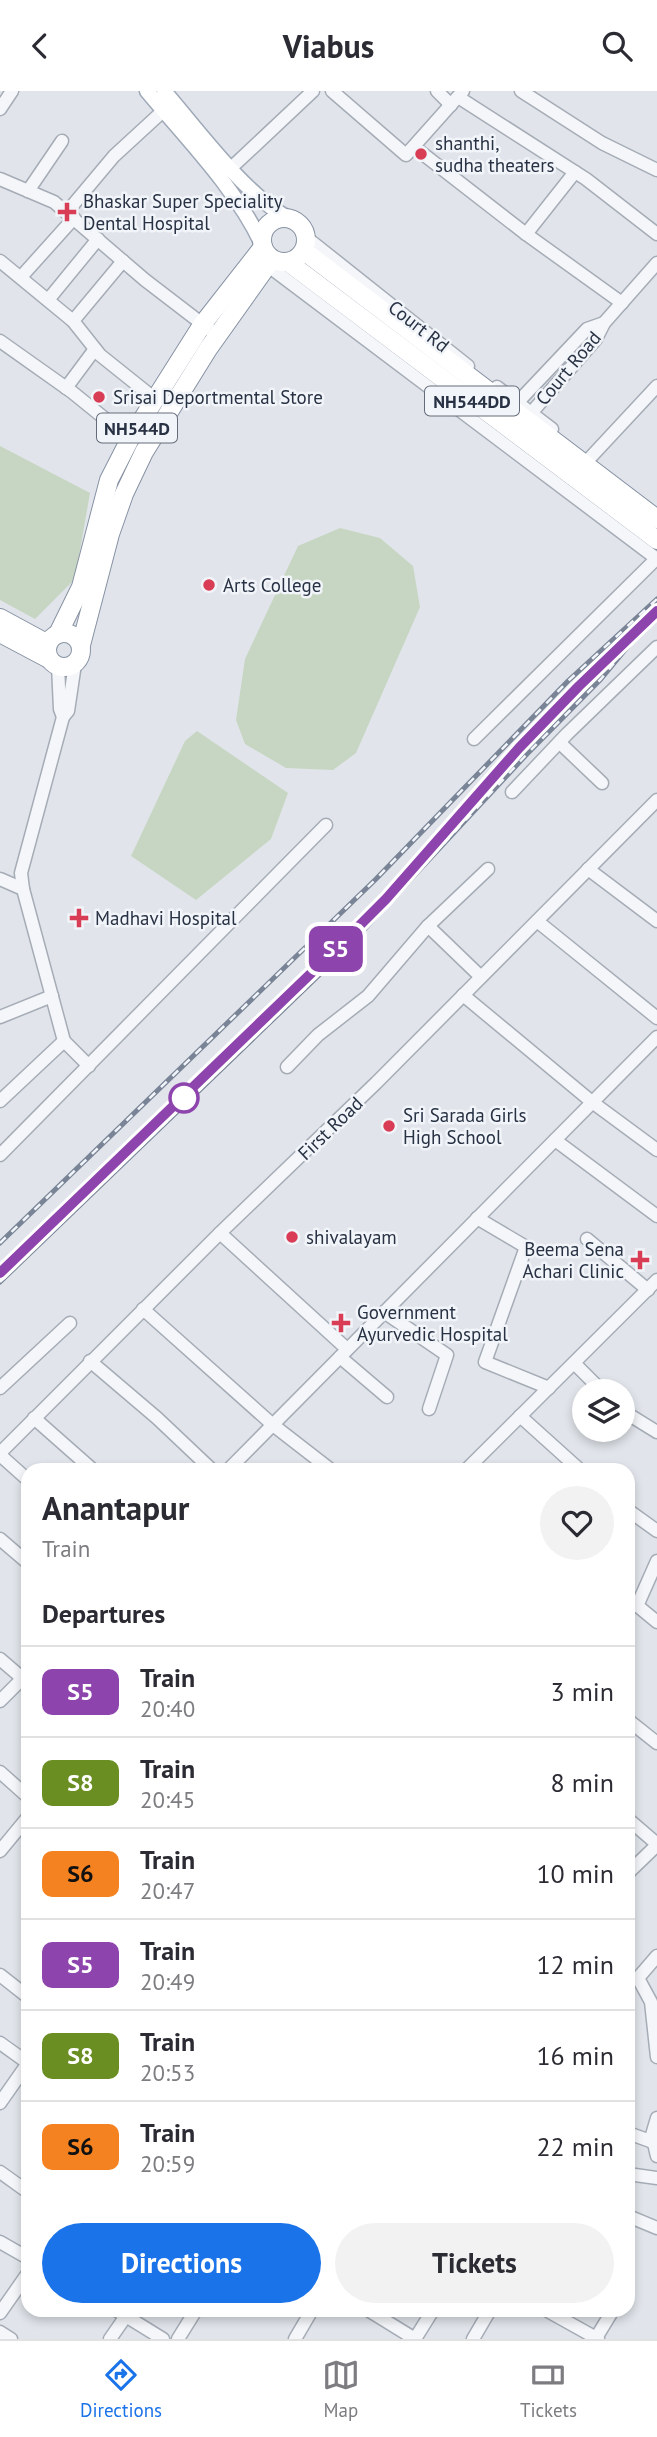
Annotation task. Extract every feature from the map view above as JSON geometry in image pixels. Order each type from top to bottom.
[{"type":"highway","name":"NH544D","points":[[270,255],[202,325],[130,439],[109,479],[81,587],[58,653],[81,655],[81,645],[110,534],[124,494],[144,452],[270,255],[264,230],[274,220],[288,218]]},
{"type":"highway","points":[[288,218],[301,225],[305,244]]},
{"type":"highway","name":"NH544D","points":[[270,255],[294,260],[305,244]]},
{"type":"highway","name":"NH544DD","points":[[305,244],[657,517]]},
{"type":"highway","name":"NH544DD","points":[[270,255],[657,540]]},
{"type":"highway","points":[[0,618],[58,653]]},
{"type":"highway","points":[[0,633],[58,653]]},
{"type":"highway","points":[[58,653],[69,633],[79,640],[81,645]]},
{"type":"main road","points":[[147,91],[201,155],[252,223],[270,255]]},
{"type":"main road","points":[[164,91],[270,209],[288,218]]},
{"type":"street","points":[[0,108],[12,91]]},
{"type":"street","points":[[231,168],[313,91]]},
{"type":"street","points":[[332,91],[407,155],[458,97]]},
{"type":"street","points":[[437,91],[458,97],[576,172],[657,234]]},
{"type":"street","points":[[521,91],[602,143],[657,170]]},
{"type":"street","points":[[20,277],[114,156],[163,111]]},
{"type":"street","points":[[28,191],[62,141]]},
{"type":"street","points":[[414,147],[526,234],[622,303]]},
{"type":"street","points":[[526,234],[576,172]]},
{"type":"street","points":[[0,179],[54,202],[218,336]]},
{"type":"street","points":[[48,300],[99,239]]},
{"type":"street","name":"Court Rd","points":[[305,244],[531,412],[657,517]]},
{"type":"street","points":[[270,255],[657,559],[474,739]]},
{"type":"street","points":[[0,261],[73,321],[95,349],[155,399]]},
{"type":"street","points":[[73,321],[123,261]]},
{"type":"street","name":"Court Road","points":[[531,412],[596,339],[604,323],[657,264]]},
{"type":"street","name":"Court Road","points":[[518,402],[587,329],[604,323]]},
{"type":"street","points":[[0,341],[66,388],[130,439]]},
{"type":"street","points":[[66,388],[95,349]]},
{"type":"street","points":[[589,459],[657,386]]},
{"type":"street","points":[[512,792],[657,647]]},
{"type":"street","points":[[58,653],[68,711],[63,717],[21,873],[64,1041],[89,1066]]},
{"type":"street","points":[[560,743],[602,783]]},
{"type":"street","name":"First Road","points":[[0,1454],[90,1361],[376,1083],[657,800]]},
{"type":"street","points":[[0,1155],[326,825]]},
{"type":"street","points":[[287,1067],[318,1035],[369,996],[428,926],[488,869]]},
{"type":"street","points":[[589,869],[657,921]]},
{"type":"street","points":[[0,879],[23,889]]},
{"type":"street","points":[[537,921],[657,1018]]},
{"type":"street","points":[[428,926],[481,977]]},
{"type":"street","points":[[0,1017],[52,996]]},
{"type":"street","points":[[463,996],[592,1102],[657,1150]]},
{"type":"street","points":[[235,1463],[657,1037]]},
{"type":"street","points":[[0,1101],[64,1041]]},
{"type":"street","points":[[555,1140],[657,1216]]},
{"type":"street","points":[[477,1218],[526,1247],[485,1362],[549,1388]]},
{"type":"street","points":[[220,1233],[387,1397]]},
{"type":"street","points":[[476,1463],[653,1285],[587,1239]]},
{"type":"street","points":[[144,1309],[273,1425],[322,1463]]},
{"type":"street","points":[[384,1312],[447,1355],[429,1409]]},
{"type":"street","points":[[0,1388],[70,1323]]},
{"type":"street","points":[[90,1361],[205,1463]]},
{"type":"street","points":[[574,1363],[590,1379]]},
{"type":"street","points":[[520,1416],[572,1463]]},
{"type":"street","points":[[34,1418],[85,1463]]},
{"type":"street","points":[[635,1418],[657,1431]]},
{"type":"street","points":[[0,1454],[21,1474]]},
{"type":"street","points":[[635,1515],[657,1531]]},
{"type":"street","points":[[0,1539],[21,1557]]},
{"type":"street","points":[[635,1599],[657,1561]]},
{"type":"street","points":[[635,1604],[657,1622]]},
{"type":"street","points":[[0,1659],[21,1674]]},
{"type":"street","points":[[0,1701],[21,1682]]},
{"type":"street","points":[[635,1726],[657,1743]]},
{"type":"street","points":[[0,1772],[21,1791]]},
{"type":"street","points":[[635,1825],[657,1844],[635,1866]]},
{"type":"street","points":[[0,1851],[21,1826]]},
{"type":"street","points":[[635,1977],[657,1956]]},
{"type":"street","points":[[0,1975],[21,1992]]},
{"type":"street","points":[[635,1982],[651,2002],[657,2056]]},
{"type":"street","points":[[0,2043],[21,2058]]},
{"type":"street","points":[[0,2103],[21,2073]]},
{"type":"street","points":[[657,2119],[652,2135],[657,2156]]},
{"type":"street","points":[[635,2135],[653,2141]]},
{"type":"street","points":[[0,2172],[21,2187]]},
{"type":"street","points":[[635,2175],[657,2178]]},
{"type":"street","points":[[635,2219],[657,2228]]},
{"type":"street","points":[[0,2242],[21,2254]]},
{"type":"street","points":[[0,2313],[21,2283]]},
{"type":"street","points":[[110,2339],[119,2317]]},
{"type":"street","points":[[127,2317],[163,2339]]},
{"type":"street","points":[[178,2339],[192,2317]]},
{"type":"street","points":[[295,2339],[308,2317]]},
{"type":"street","points":[[379,2317],[415,2339],[429,2317]]},
{"type":"street","points":[[473,2339],[486,2317]]},
{"type":"street","points":[[558,2317],[597,2339],[609,2317]]},
{"type":"street","points":[[0,2332],[11,2339]]},
{"type":"green space","points":[[0,446],[90,493],[75,579],[35,619],[0,600]]},
{"type":"green space","points":[[340,528],[380,538],[413,566],[420,607],[356,753],[333,770],[286,768],[245,744],[236,720],[245,659],[298,546]]},
{"type":"green space","points":[[197,731],[288,793],[271,839],[196,900],[131,856],[185,741]]},
{"type":"railway","points":[[0,1243],[376,879],[568,681],[657,599]]},
{"type":"railway","points":[[0,1282],[344,951],[527,754],[601,679],[657,611]]},
{"type":"railway","points":[[562,704],[596,669]]},
{"type":"train","name":"S5","points":[[0,1273],[386,899],[519,748],[657,611]]},
{"type":"place","name":"shanthi, sudha theaters","points":[[421,154]]},
{"type":"place","name":"Bhaskar Super Speciality Dental Hospital","points":[[67,212]]},
{"type":"place","name":"Srisai Deportmental Store","points":[[99,397]]},
{"type":"place","name":"Arts College","points":[[209,585]]},
{"type":"place","name":"Madhavi Hospital","points":[[79,918]]},
{"type":"place","name":"Sri Sarada Girls High School","points":[[389,1126]]},
{"type":"place","name":"shivalayam","points":[[292,1237]]},
{"type":"place","name":"Beema Sena Achari Clinic","points":[[640,1260]]},
{"type":"place","name":"Government Ayurvedic Hospital","points":[[341,1323]]}]
